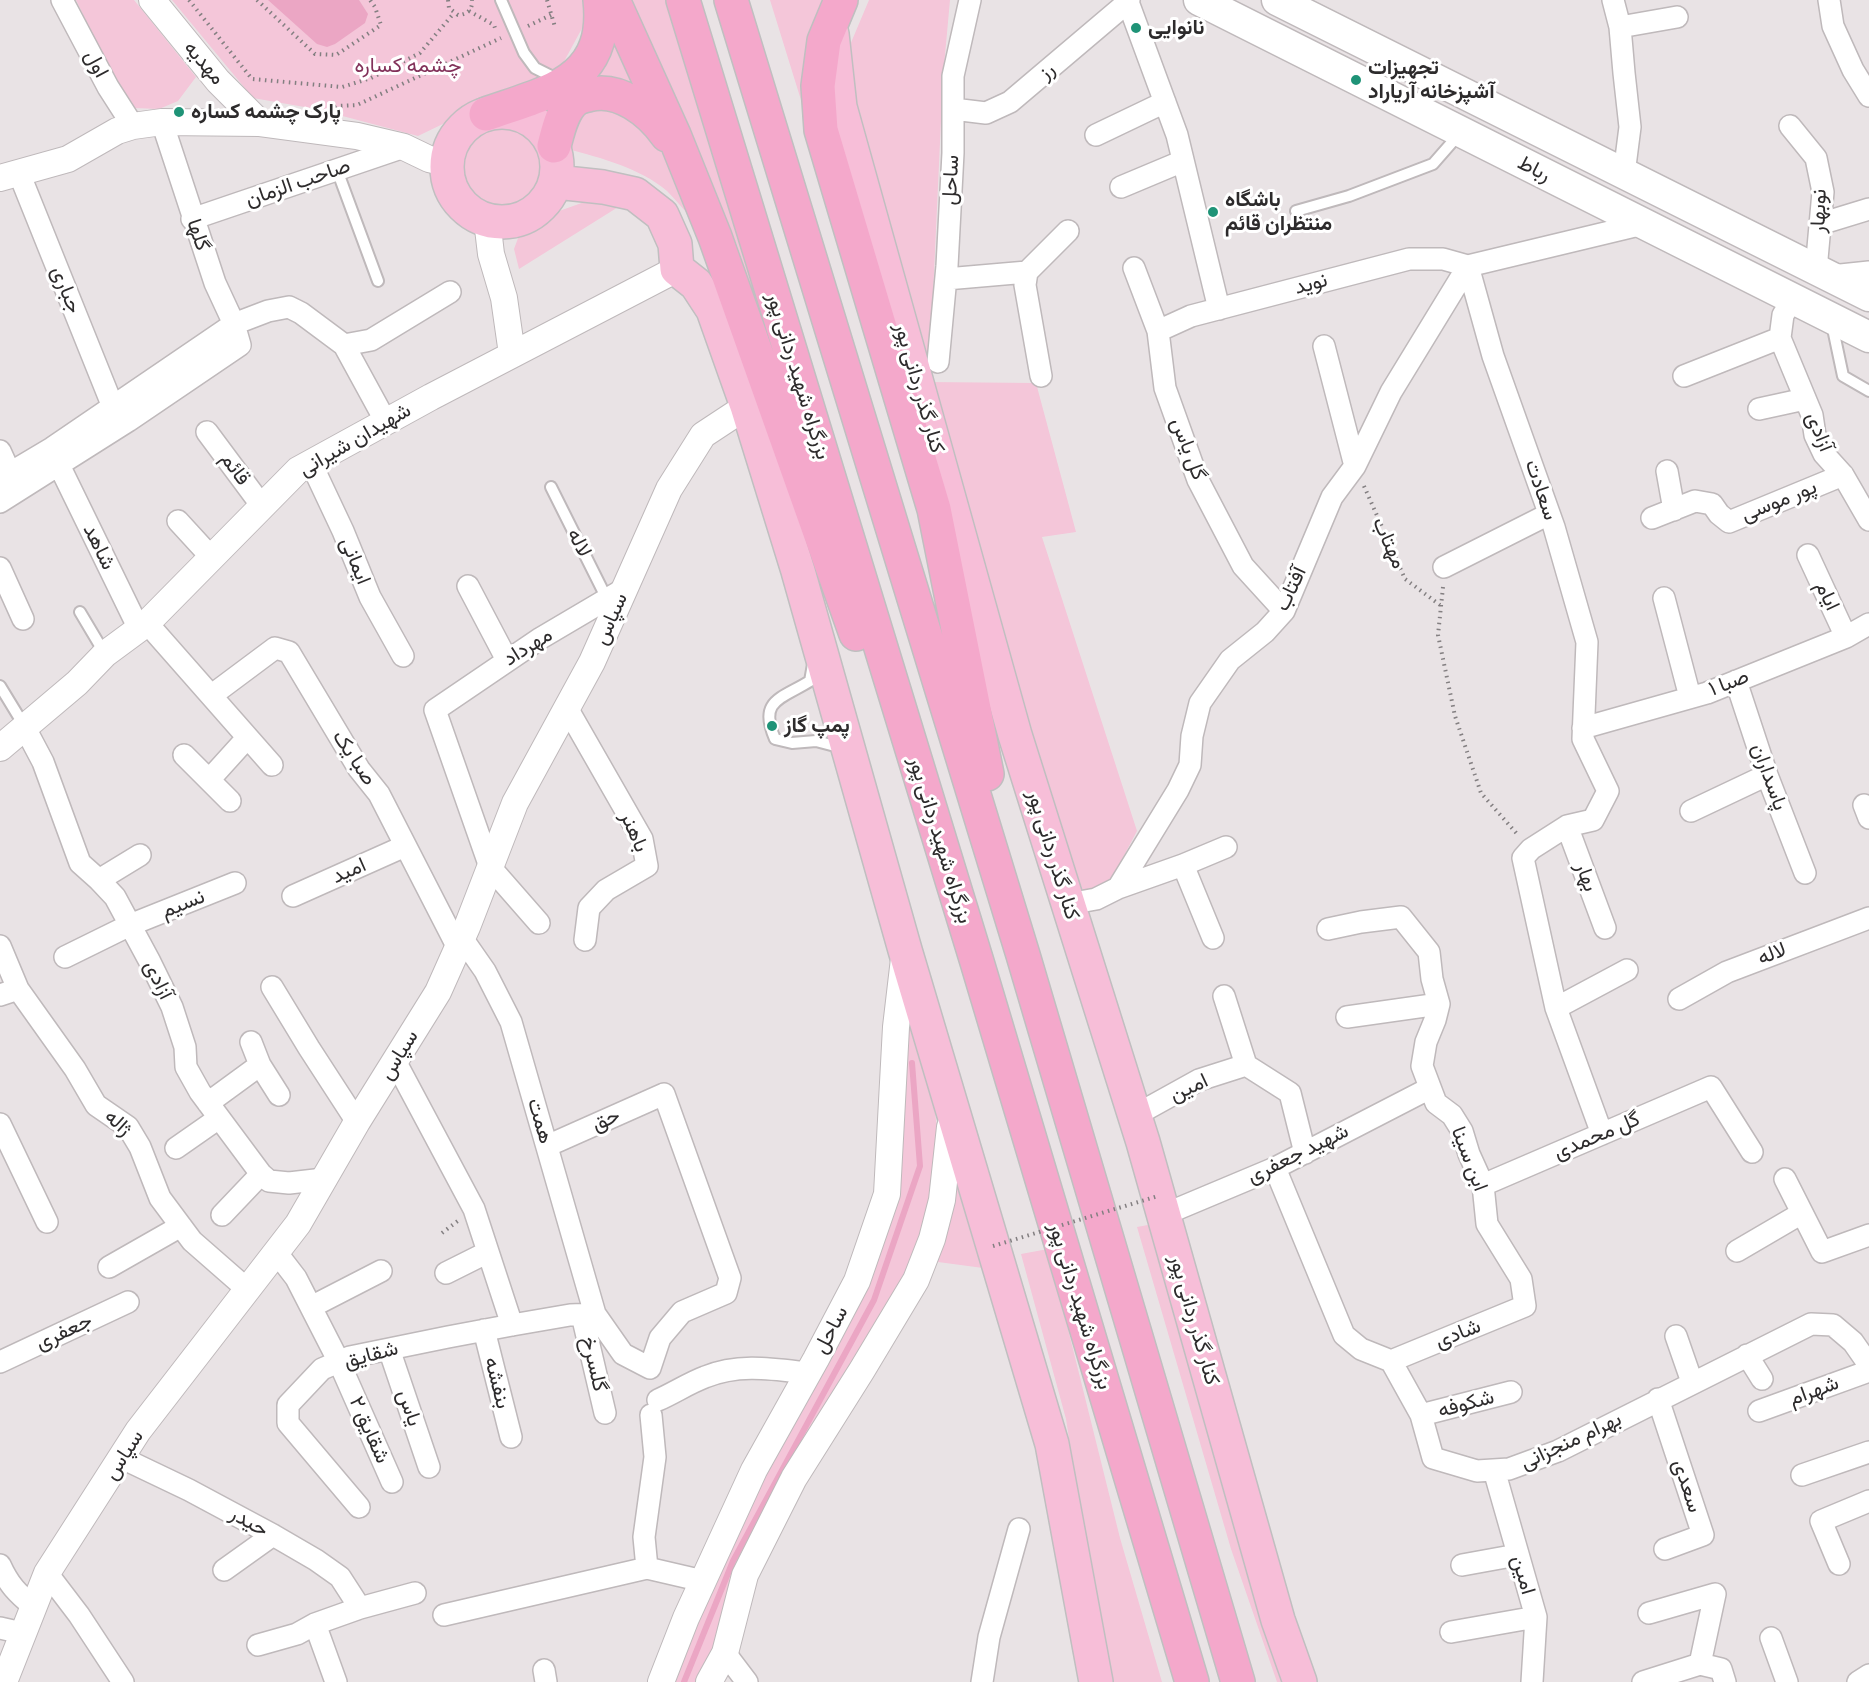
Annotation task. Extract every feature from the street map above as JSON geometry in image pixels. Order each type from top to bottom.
[{"type":"highway","points":[[486,114],[549,92],[581,72],[596,49],[602,21],[600,0]]},
{"type":"highway","points":[[613,0],[715,237],[828,560],[977,962]]},
{"type":"highway","name":"بزرگراه شهید ردانی پور","points":[[683,0],[977,962],[1192,1682]]},
{"type":"highway","name":"بزرگراه شهید ردانی پور","points":[[731,0],[1023,955],[1238,1682]]},
{"type":"highway","points":[[838,6],[824,41],[818,86],[821,130],[934,509],[1023,955]]},
{"type":"highway","points":[[554,146],[559,126],[568,108],[576,99],[595,93],[619,96],[643,108],[661,126],[681,154]]},
{"type":"highway","points":[[1171,1457],[1256,1682]]},
{"type":"main road","name":"رباط","points":[[1198,0],[1869,337]]},
{"type":"main road","name":"رباط","points":[[1277,0],[1869,296]]},
{"type":"main road","name":"کنار گذر ردانی پور","points":[[838,6],[833,52],[840,106],[1015,735],[1161,1205],[1278,1620],[1300,1682]]},
{"type":"main road","points":[[502,111],[518,113],[533,121],[545,132],[554,146],[558,167],[556,182],[541,207],[529,215],[501,222],[487,220],[473,214],[453,192],[448,178],[447,163],[450,147],[459,132],[471,121],[486,114],[502,111]]},
{"type":"main road","points":[[556,182],[603,187],[635,194],[662,215],[675,244],[677,269],[696,284],[713,310],[747,406],[812,619],[905,950],[1052,1444],[1096,1682]]},
{"type":"street","name":"اول","points":[[62,0],[108,87],[133,126]]},
{"type":"street","name":"مهدیه","points":[[152,0],[218,81],[260,123]]},
{"type":"street","name":"ساحل","points":[[938,362],[953,153],[953,76],[970,0]]},
{"type":"street","points":[[1613,0],[1620,27],[1630,127],[1624,174]]},
{"type":"street","points":[[1829,0],[1833,26],[1853,70],[1869,96]]},
{"type":"street","points":[[1129,1],[1177,135],[1219,309]]},
{"type":"street","name":"رز","points":[[953,109],[986,113],[1010,102],[1129,1]]},
{"type":"street","points":[[1620,27],[1677,17]]},
{"type":"street","points":[[1096,135],[1165,102]]},
{"type":"street","points":[[9,176],[69,159],[117,131],[162,122],[260,123],[357,136],[404,147],[429,159],[447,163]]},
{"type":"street","name":"گلها","points":[[59,465],[240,345],[234,324],[215,283],[192,219],[162,122]]},
{"type":"street","name":"نوبهار","points":[[1790,126],[1816,158],[1823,192],[1820,224],[1822,273]]},
{"type":"street","name":"صاحب الزمان","points":[[192,219],[404,147]]},
{"type":"street","points":[[1121,188],[1183,161]]},
{"type":"street","name":"جباری","points":[[9,176],[113,407]]},
{"type":"street","points":[[1820,224],[1869,209]]},
{"type":"street","points":[[487,220],[491,254],[504,297],[512,354]]},
{"type":"street","points":[[1468,266],[1643,224]]},
{"type":"street","points":[[1041,376],[1025,285],[1027,272],[1068,231]]},
{"type":"street","name":"نوید","points":[[1158,331],[1191,316],[1409,259],[1443,259],[1468,266]]},
{"type":"street","name":"آفتاب","points":[[1118,888],[1178,790],[1190,765],[1192,736],[1200,703],[1230,660],[1265,632],[1284,611],[1332,497],[1355,466],[1391,392],[1468,266]]},
{"type":"street","name":"سعادت","points":[[1468,266],[1493,356],[1549,514],[1587,642],[1583,739],[1608,791],[1593,820],[1567,826],[1531,849]]},
{"type":"street","name":"گل یاس","points":[[1134,268],[1158,331],[1166,388],[1198,480],[1243,566],[1284,611]]},
{"type":"street","name":"شهیدان شیرانی","points":[[0,748],[77,682],[105,654],[143,626],[298,470],[512,354],[677,269]]},
{"type":"street","points":[[945,279],[1027,272]]},
{"type":"street","points":[[1822,273],[1869,272]]},
{"type":"street","points":[[344,345],[371,340],[450,291]]},
{"type":"street","points":[[1684,376],[1780,338],[1783,315],[1793,299]]},
{"type":"street","points":[[0,451],[5,476],[113,407],[234,324],[268,311],[289,307],[301,313],[344,345],[386,422]]},
{"type":"street","name":"آزادی","points":[[1780,338],[1812,415],[1815,435],[1824,454],[1844,475],[1869,520]]},
{"type":"street","points":[[1324,346],[1355,466]]},
{"type":"street","points":[[1760,409],[1805,399]]},
{"type":"street","name":"سپاس","points":[[4,1682],[11,1630],[34,1607],[47,1573],[138,1431],[298,1224],[357,1122],[438,992],[460,943],[515,803],[592,662],[616,594],[669,489],[703,435],[747,406]]},
{"type":"street","name":"قائم","points":[[207,432],[262,506]]},
{"type":"street","name":"ایمانی","points":[[311,463],[343,531],[370,597],[403,656]]},
{"type":"street","points":[[0,502],[59,465]]},
{"type":"street","name":"شاهد","points":[[59,465],[143,626]]},
{"type":"street","points":[[1667,471],[1674,510]]},
{"type":"street","name":"پور موسی","points":[[1653,518],[1695,501],[1712,504],[1729,522],[1844,475]]},
{"type":"street","points":[[1444,567],[1549,514]]},
{"type":"street","points":[[178,520],[211,557]]},
{"type":"street","name":"ایام","points":[[1808,555],[1846,637]]},
{"type":"street","points":[[0,568],[23,619]]},
{"type":"street","points":[[468,586],[507,660]]},
{"type":"street","name":"مهرداد","points":[[490,867],[435,711],[507,660],[616,594]]},
{"type":"street","points":[[1664,598],[1690,698]]},
{"type":"street","name":"صبا ۱","points":[[1583,728],[1690,698],[1846,637],[1869,625]]},
{"type":"street","points":[[143,626],[212,695],[272,765]]},
{"type":"street","name":"صبا یک","points":[[212,695],[275,648],[289,652],[359,769],[379,794],[405,846],[460,943]]},
{"type":"street","name":"پاسداران","points":[[1736,681],[1767,775],[1805,873]]},
{"type":"street","name":"باهنر","points":[[567,708],[642,839],[647,866],[606,890],[589,908],[585,940]]},
{"type":"street","name":"آزادی","points":[[25,728],[43,762],[80,863],[114,897],[150,962],[172,1008],[185,1047],[186,1067],[214,1111],[261,1174]]},
{"type":"street","points":[[209,780],[247,738]]},
{"type":"street","points":[[184,755],[230,801]]},
{"type":"street","points":[[1691,811],[1767,775]]},
{"type":"street","name":"بهار","points":[[1567,826],[1605,928]]},
{"type":"street","name":"امید","points":[[292,896],[405,846]]},
{"type":"street","points":[[1068,904],[1096,899],[1118,888],[1226,847]]},
{"type":"street","points":[[1531,849],[1523,858],[1556,1008],[1602,1134]]},
{"type":"street","points":[[99,880],[140,855]]},
{"type":"street","points":[[1183,865],[1213,938]]},
{"type":"street","points":[[490,867],[539,923]]},
{"type":"street","name":"نسیم","points":[[65,957],[130,925],[235,883]]},
{"type":"street","points":[[1328,929],[1401,917],[1429,952],[1432,980],[1439,1004],[1347,1017]]},
{"type":"street","name":"لاله","points":[[1679,999],[1727,972],[1869,918]]},
{"type":"street","name":"همت","points":[[460,943],[485,971],[511,1022],[547,1146],[589,1315]]},
{"type":"street","name":"ژاله","points":[[0,946],[9,992],[75,1069],[96,1105],[128,1127],[140,1147],[160,1198],[192,1241],[248,1290]]},
{"type":"street","name":"ساحل","points":[[660,1682],[754,1470],[857,1281],[887,1194],[896,1027],[905,950]]},
{"type":"street","points":[[1556,1008],[1627,970]]},
{"type":"street","points":[[272,987],[357,1122]]},
{"type":"street","points":[[1224,996],[1246,1065],[1290,1093],[1305,1153]]},
{"type":"street","name":"ابن سینا","points":[[1439,1004],[1426,1042],[1422,1066],[1436,1103],[1452,1115],[1462,1131],[1469,1154],[1483,1185],[1487,1224],[1521,1279],[1525,1306]]},
{"type":"street","points":[[251,1042],[260,1065],[279,1095]]},
{"type":"street","points":[[395,1061],[474,1209],[512,1325]]},
{"type":"street","points":[[176,1148],[260,1065]]},
{"type":"street","name":"امین","points":[[1134,1116],[1200,1080],[1246,1065]]},
{"type":"street","name":"گل محمدی","points":[[1483,1185],[1711,1087],[1752,1152]]},
{"type":"street","name":"شهید جعفری","points":[[1161,1205],[1275,1168],[1430,1088]]},
{"type":"street","name":"حق","points":[[547,1146],[664,1095],[730,1278],[726,1293],[682,1312],[660,1338],[650,1368],[623,1354],[589,1315]]},
{"type":"street","points":[[709,1682],[725,1653],[745,1575],[794,1478],[915,1280],[932,1239],[942,1200],[950,1127],[955,1116]]},
{"type":"street","points":[[0,1124],[8,1160],[47,1222]]},
{"type":"street","points":[[1275,1168],[1344,1335],[1361,1349],[1391,1361]]},
{"type":"street","points":[[222,1215],[261,1174],[269,1181],[289,1183],[324,1179]]},
{"type":"street","points":[[1785,1179],[1822,1252],[1869,1235]]},
{"type":"street","points":[[1737,1251],[1802,1213]]},
{"type":"street","points":[[109,1267],[181,1226]]},
{"type":"street","name":"شقایق ۲","points":[[276,1252],[296,1278],[339,1362],[392,1482]]},
{"type":"street","points":[[446,1273],[488,1252]]},
{"type":"street","points":[[311,1307],[381,1271]]},
{"type":"street","name":"جعفری","points":[[0,1362],[128,1302]]},
{"type":"street","name":"شادی","points":[[1391,1361],[1525,1306]]},
{"type":"street","name":"شقایق","points":[[359,1507],[288,1423],[288,1405],[322,1369],[350,1357],[388,1349],[512,1325],[589,1315]]},
{"type":"street","name":"گلسرخ","points":[[589,1315],[605,1413]]},
{"type":"street","name":"بهرام منجزانی","points":[[1391,1361],[1421,1415],[1433,1458],[1477,1471],[1509,1469],[1558,1451],[1811,1324],[1833,1326],[1853,1342],[1869,1365]]},
{"type":"street","name":"بنفشه","points":[[484,1330],[511,1437]]},
{"type":"street","points":[[1676,1336],[1692,1382]]},
{"type":"street","name":"یاس","points":[[388,1349],[429,1467]]},
{"type":"street","points":[[1747,1355],[1762,1379]]},
{"type":"street","points":[[647,1568],[644,1537],[655,1457],[655,1407],[706,1377],[732,1370],[765,1367],[808,1373]]},
{"type":"street","name":"شهرام","points":[[1759,1411],[1869,1371]]},
{"type":"street","name":"شکوفه","points":[[1421,1415],[1511,1392]]},
{"type":"street","name":"سعدی","points":[[1658,1399],[1703,1535],[1665,1549]]},
{"type":"street","points":[[1802,1474],[1869,1452]]},
{"type":"street","name":"حیدر","points":[[122,1458],[189,1490],[273,1535],[340,1577],[360,1608]]},
{"type":"street","name":"امین","points":[[1494,1470],[1536,1617],[1532,1682]]},
{"type":"street","points":[[1839,1564],[1821,1521],[1869,1501]]},
{"type":"street","points":[[982,1682],[989,1637],[1019,1529]]},
{"type":"street","points":[[224,1570],[273,1535]]},
{"type":"street","points":[[1462,1564],[1517,1555]]},
{"type":"street","points":[[0,1564],[7,1581],[34,1607]]},
{"type":"street","points":[[444,1616],[647,1568],[703,1581]]},
{"type":"street","points":[[47,1573],[79,1614],[123,1682]]},
{"type":"street","points":[[258,1645],[297,1634],[315,1623],[360,1608],[415,1593]]},
{"type":"street","points":[[1649,1612],[1715,1594],[1700,1664]]},
{"type":"street","points":[[1451,1632],[1536,1617]]},
{"type":"street","points":[[315,1623],[336,1682]]},
{"type":"street","points":[[1771,1638],[1787,1682]]},
{"type":"street","points":[[725,1653],[747,1682]]},
{"type":"street","points":[[1643,1682],[1700,1664],[1721,1669],[1725,1682]]},
{"type":"street","points":[[1858,1682],[1869,1675]]},
{"type":"lane","points":[[501,0],[524,53],[534,68],[564,82]]},
{"type":"lane","points":[[1296,212],[1349,196],[1432,164],[1461,132]]},
{"type":"lane","points":[[337,170],[378,281]]},
{"type":"lane","points":[[1831,318],[1843,376],[1869,391]]},
{"type":"lane","name":"لاله","points":[[551,487],[616,594]]},
{"type":"lane","points":[[80,612],[105,654]]},
{"type":"lane","points":[[812,619],[814,658],[810,681],[772,704],[768,723],[775,739],[792,743],[816,741],[835,746],[857,777]]},
{"type":"lane","points":[[0,686],[25,728]]},
{"type":"path","points":[[189,0],[252,79],[342,87],[371,78],[420,53],[454,14]]},
{"type":"path","points":[[257,0],[315,54],[336,55],[381,25],[370,0]]},
{"type":"path","points":[[448,0],[449,8],[454,14],[462,15],[469,11],[472,0]]},
{"type":"path","points":[[547,0],[555,27]]},
{"type":"path","points":[[469,11],[494,25],[501,38]]},
{"type":"path","points":[[300,129],[337,106],[357,105],[551,15]]},
{"type":"path","name":"مهتاب","points":[[1355,466],[1405,579],[1441,605]]},
{"type":"path","points":[[1444,567],[1438,635],[1452,705],[1481,793],[1531,849]]},
{"type":"path","points":[[993,1246],[1161,1205]]},
{"type":"green space","points":[[76,0],[134,0],[196,77],[178,101],[159,109],[134,108],[102,54]]},
{"type":"green space","name":"چشمه کساره","points":[[172,0],[582,0],[586,21],[561,67],[418,136],[316,109],[253,98]]},
{"type":"green space","points":[[627,0],[677,0],[840,552],[737,245]]},
{"type":"green space","points":[[770,0],[826,0],[818,155]]},
{"type":"green space","points":[[869,0],[950,0],[943,77],[931,338],[923,373],[852,104],[850,45]]},
{"type":"green space","points":[[610,37],[654,112],[630,94],[545,123],[513,108]]},
{"type":"green space","points":[[617,107],[662,146],[692,219],[667,191],[645,176],[620,165],[568,149],[575,108]]},
{"type":"green space","points":[[492,125],[508,125],[524,132],[535,143],[542,159],[539,183],[530,197],[508,209],[492,209],[476,202],[465,191],[458,175],[458,159],[465,143],[476,132]]},
{"type":"green space","points":[[631,199],[519,269],[514,249],[520,233],[534,220],[590,200]]},
{"type":"green space","points":[[926,382],[1036,383],[1076,532],[1042,537],[1137,831],[1110,882],[1089,893],[1075,885]]},
{"type":"green space","points":[[905,1024],[915,1027],[929,1074],[939,1140],[926,1234],[703,1682],[666,1682],[686,1631],[861,1288]]},
{"type":"green space","points":[[957,1151],[983,1268],[938,1262],[949,1214]]},
{"type":"green space","points":[[1153,1224],[1290,1682],[1277,1682],[1231,1549],[1137,1227]]},
{"type":"green space","points":[[1048,1249],[1120,1538],[1162,1682],[1110,1682],[1101,1645],[1066,1419],[1021,1254]]},
{"type":"shaded area","points":[[268,0],[359,0],[368,14],[365,23],[327,47],[317,44]]},
{"type":"waterway","points":[[684,1682],[733,1561],[874,1300],[920,1166],[912,1063]]},
{"type":"place","name":"نانوایی","points":[[1136,28]]},
{"type":"place","name":"تجهیزات آشپزخانه آریاراد","points":[[1356,80]]},
{"type":"place","name":"پارک چشمه کساره","points":[[179,112]]},
{"type":"place","name":"باشگاه منتظران قائم","points":[[1213,212]]},
{"type":"place","name":"پمپ گاز","points":[[772,726]]}]
